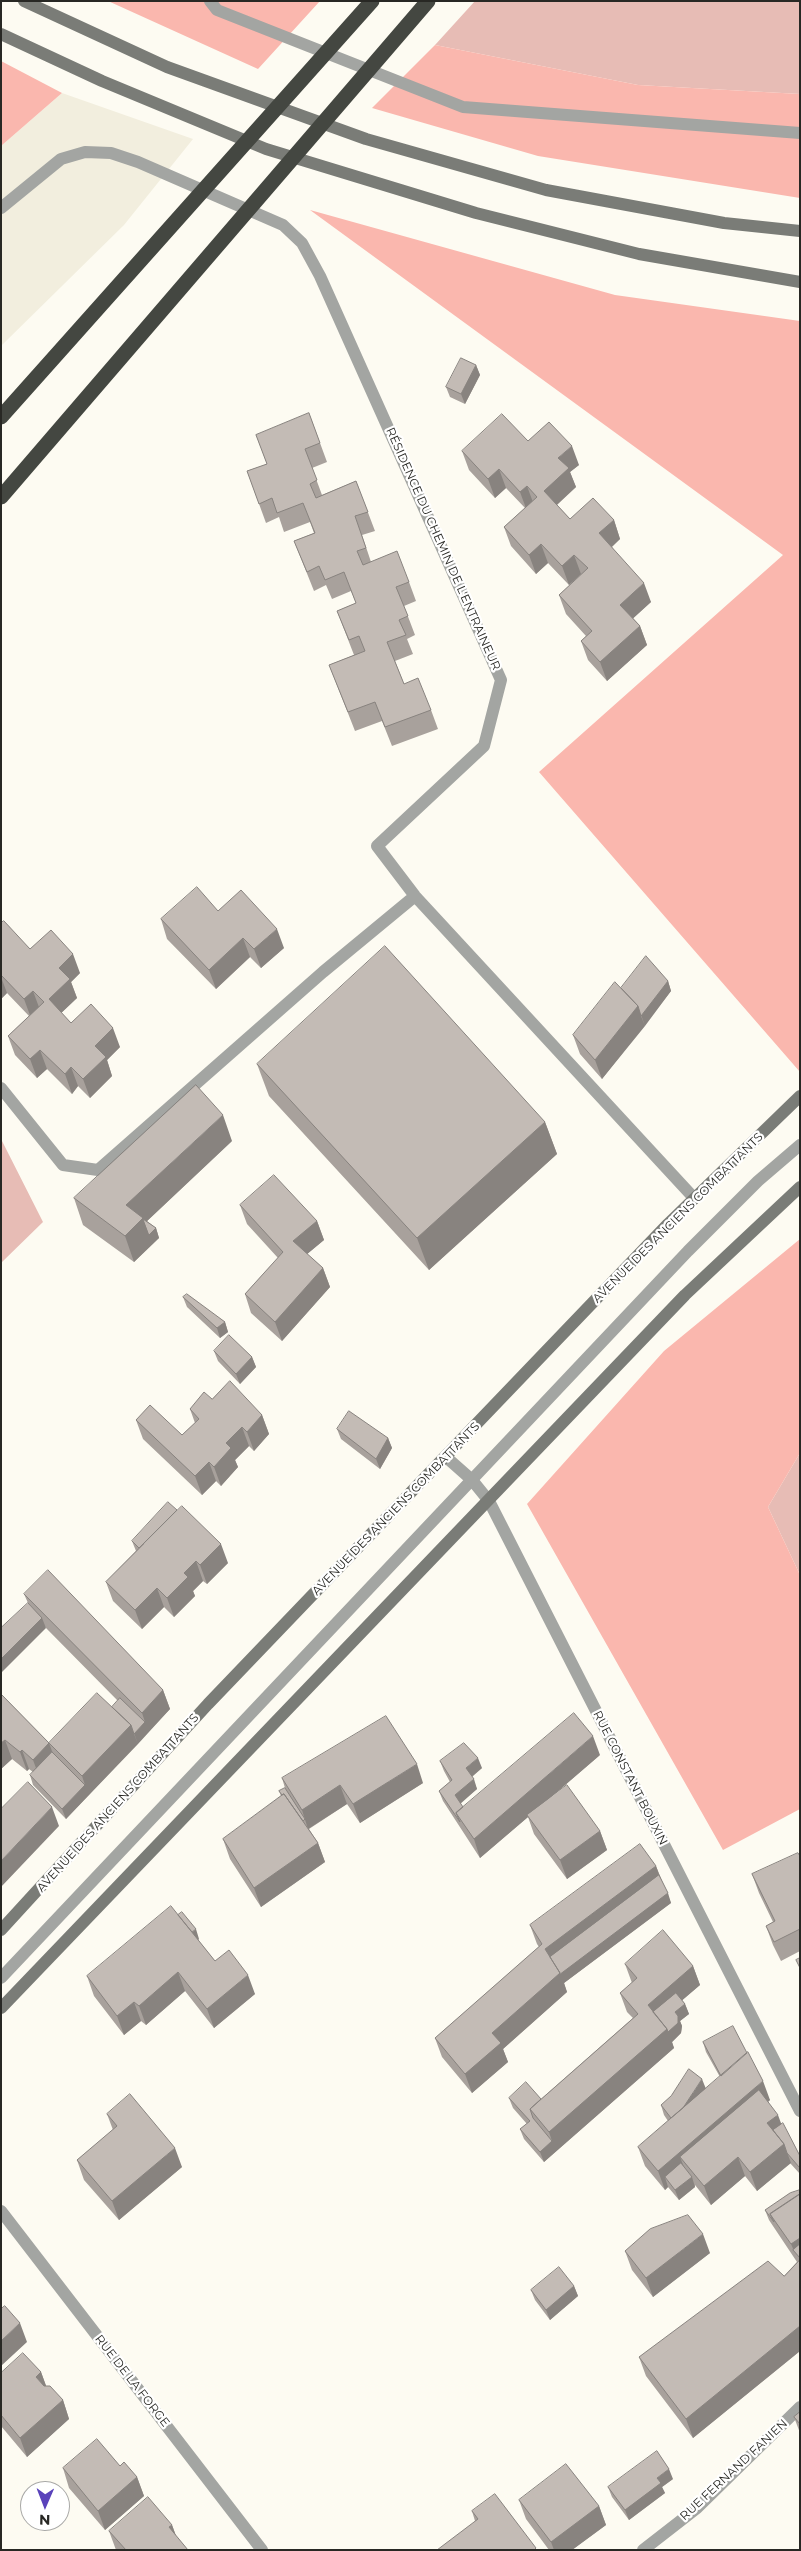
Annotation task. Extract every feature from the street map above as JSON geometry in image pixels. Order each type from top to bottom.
[{"type":"highway","points":[[1,417],[372,1]]},
{"type":"highway","points":[[1,497],[166,303],[428,1]]},
{"type":"street","points":[[24,1],[167,67],[366,139],[546,190],[724,223],[800,231]]},
{"type":"street","points":[[210,1],[217,10],[463,107],[800,133]]},
{"type":"street","points":[[1,34],[102,80],[266,149],[476,213],[639,254],[800,282]]},
{"type":"street","name":"RÉSIDENCE DU CHEMIN DE L'ENTRAINEUR","points":[[1,208],[61,159],[85,152],[111,153],[138,162],[283,225],[302,243],[320,276],[501,680],[484,746],[377,846],[415,896]]},
{"type":"street","points":[[1,1088],[63,1165],[98,1170],[316,978],[415,896],[694,1198]]},
{"type":"street","name":"AVENUE DES ANCIENS COMBATTANTS","points":[[1,1930],[208,1704],[694,1198],[800,1096]]},
{"type":"street","points":[[1,1978],[688,1251],[758,1181],[800,1145]]},
{"type":"street","points":[[1,2008],[685,1295],[800,1187]]},
{"type":"street","name":"RUE CONSTANT BOUXIN","points":[[446,1457],[472,1480],[489,1501],[800,2111]]},
{"type":"street","name":"RUE DE LA FORGE","points":[[1,2211],[262,2550]]},
{"type":"street","name":"RUE FERNAND FANIEN","points":[[643,2550],[697,2508],[800,2407]]},
{"type":"shaded area","points":[[108,1],[320,1],[258,69]]},
{"type":"shaded area","points":[[475,1],[800,1],[800,94],[638,85],[435,45]]},
{"type":"shaded area","points":[[435,45],[638,85],[800,94],[800,198],[538,156],[372,108]]},
{"type":"shaded area","points":[[1,61],[62,93],[1,146]]},
{"type":"shaded area","points":[[62,93],[193,139],[124,225],[1,346],[1,146]]},
{"type":"shaded area","points":[[310,210],[615,295],[800,321],[800,1072],[539,772],[783,555]]},
{"type":"shaded area","points":[[1,1139],[43,1222],[1,1263]]},
{"type":"shaded area","points":[[800,1239],[800,1453],[768,1507],[800,1575],[800,1809],[723,1850],[527,1504],[664,1351]]},
{"type":"shaded area","points":[[800,1453],[800,1575],[768,1507]]},
{"type":"building","points":[[461,358],[476,365],[461,394],[446,387]]},
{"type":"building","points":[[309,413],[320,443],[305,449],[317,480],[310,484],[316,498],[356,481],[368,512],[355,516],[366,548],[357,551],[363,565],[397,551],[409,582],[396,587],[408,616],[399,620],[406,635],[387,642],[404,684],[418,678],[431,710],[385,727],[375,702],[348,712],[329,665],[365,651],[359,636],[349,640],[337,611],[356,603],[344,572],[325,580],[319,566],[307,572],[294,541],[315,533],[303,503],[277,513],[272,498],[259,504],[247,471],[267,464],[256,435]]},
{"type":"building","points":[[502,414],[528,441],[549,422],[572,446],[558,458],[569,468],[544,491],[570,519],[593,498],[614,520],[599,533],[644,583],[620,605],[640,626],[600,662],[581,641],[592,631],[559,595],[588,568],[574,555],[562,566],[541,544],[529,555],[504,527],[537,497],[527,486],[520,492],[499,469],[488,479],[462,451]]},
{"type":"building","points":[[197,887],[218,911],[241,890],[277,929],[254,949],[243,938],[209,970],[161,919]]},
{"type":"building","points":[[4,921],[30,949],[51,930],[73,954],[59,968],[70,979],[49,999],[71,1023],[91,1004],[113,1028],[95,1046],[106,1057],[83,1079],[71,1067],[65,1074],[40,1050],[30,1059],[8,1036],[44,1002],[33,991],[24,999],[1,975],[1,923]]},
{"type":"building","points":[[385,946],[545,1122],[417,1238],[257,1064]]},
{"type":"building","points":[[646,956],[668,981],[641,1016],[638,1006],[621,988]]},
{"type":"building","points":[[615,982],[638,1006],[595,1060],[573,1035]]},
{"type":"building","points":[[196,1085],[223,1115],[126,1205],[143,1218],[125,1236],[74,1198]]},
{"type":"building","points":[[274,1175],[317,1221],[293,1241],[323,1268],[275,1322],[245,1294],[283,1252],[240,1205]]},
{"type":"building","points":[[143,1219],[156,1228],[149,1235]]},
{"type":"building","points":[[187,1294],[225,1322],[217,1328],[183,1297]]},
{"type":"building","points":[[229,1335],[252,1357],[236,1374],[214,1351]]},
{"type":"building","points":[[230,1381],[262,1415],[247,1432],[242,1427],[226,1443],[231,1448],[214,1467],[209,1462],[195,1476],[136,1420],[150,1405],[182,1435],[199,1419],[190,1409],[204,1392],[212,1399]]},
{"type":"building","points":[[349,1411],[388,1438],[376,1459],[337,1429]]},
{"type":"building","points":[[168,1502],[177,1510],[139,1548],[132,1541]]},
{"type":"building","points":[[182,1506],[221,1544],[200,1565],[196,1561],[184,1573],[188,1577],[167,1598],[157,1588],[135,1610],[106,1582]]},
{"type":"building","points":[[48,1570],[163,1690],[142,1713],[24,1594]]},
{"type":"building","points":[[28,1603],[42,1618],[1,1659],[1,1628]]},
{"type":"building","points":[[97,1693],[131,1725],[82,1776],[49,1743]]},
{"type":"building","points":[[1,1694],[49,1743],[33,1760],[22,1750],[20,1752],[5,1740],[1,1743]]},
{"type":"building","points":[[120,1698],[145,1722],[134,1734],[131,1725],[112,1707]]},
{"type":"building","points":[[574,1713],[593,1736],[474,1839],[456,1813]]},
{"type":"building","points":[[386,1716],[417,1764],[353,1804],[340,1785],[302,1810],[282,1778]]},
{"type":"building","points":[[464,1743],[478,1758],[466,1768],[474,1779],[455,1795],[463,1807],[456,1813],[460,1822],[439,1791],[452,1780],[440,1761]]},
{"type":"building","points":[[52,1752],[85,1785],[62,1809],[30,1775]]},
{"type":"building","points":[[28,1782],[52,1807],[1,1861],[1,1809]]},
{"type":"building","points":[[567,1785],[600,1831],[560,1860],[527,1815]]},
{"type":"building","points":[[285,1788],[305,1819],[303,1821],[284,1794],[282,1795],[279,1791]]},
{"type":"building","points":[[284,1794],[318,1843],[254,1888],[223,1839]]},
{"type":"building","points":[[640,1844],[656,1866],[545,1949],[560,1973],[492,2033],[501,2043],[465,2074],[435,2038],[542,1944],[530,1925]]},
{"type":"building","points":[[798,1853],[800,1856],[800,1929],[774,1942],[766,1926],[775,1921],[752,1874]]},
{"type":"building","points":[[659,1875],[668,1893],[559,1975],[560,1973],[550,1957]]},
{"type":"building","points":[[171,1906],[215,1961],[229,1950],[248,1975],[207,2009],[178,1972],[139,2006],[134,2002],[117,2016],[87,1976]]},
{"type":"building","points":[[182,1912],[196,1929],[192,1932],[178,1915]]},
{"type":"building","points":[[663,1930],[693,1966],[648,2005],[667,2029],[549,2132],[530,2109],[638,2014],[620,1993],[637,1978],[625,1964]]},
{"type":"building","points":[[800,1958],[800,1968],[796,1960]]},
{"type":"building","points":[[676,1993],[685,2004],[675,2012],[678,2016],[678,2023],[668,2032],[653,2012]]},
{"type":"building","points":[[733,2026],[747,2053],[721,2076],[703,2042]]},
{"type":"building","points":[[748,2052],[763,2081],[658,2171],[638,2147]]},
{"type":"building","points":[[689,2069],[702,2079],[683,2108],[671,2118],[661,2105],[671,2096]]},
{"type":"building","points":[[526,2082],[541,2099],[530,2109],[533,2118],[552,2141],[540,2152],[520,2129],[530,2121],[509,2098]]},
{"type":"building","points":[[759,2090],[778,2115],[767,2123],[784,2144],[750,2172],[738,2157],[704,2186],[680,2157]]},
{"type":"building","points":[[130,2094],[175,2148],[112,2201],[77,2160],[117,2126],[107,2114]]},
{"type":"building","points":[[783,2123],[800,2156],[800,2167],[787,2153],[784,2144],[773,2130]]},
{"type":"building","points":[[681,2163],[692,2177],[675,2190],[665,2177]]},
{"type":"building","points":[[800,2190],[800,2194],[770,2214],[774,2222],[765,2210],[790,2193]]},
{"type":"building","points":[[800,2194],[800,2238],[791,2244],[770,2214]]},
{"type":"building","points":[[688,2215],[703,2234],[646,2278],[625,2251],[650,2229]]},
{"type":"building","points":[[800,2244],[800,2258],[793,2250]]},
{"type":"building","points":[[800,2260],[800,2326],[686,2419],[639,2357],[768,2261],[784,2276]]},
{"type":"building","points":[[559,2267],[574,2286],[546,2310],[531,2290]]},
{"type":"building","points":[[5,2306],[20,2323],[1,2341],[1,2309]]},
{"type":"building","points":[[23,2353],[41,2372],[36,2377],[44,2386],[50,2386],[63,2400],[20,2438],[1,2415],[1,2373]]},
{"type":"building","points":[[800,2412],[800,2424],[794,2417]]},
{"type":"building","points":[[97,2439],[120,2466],[124,2462],[137,2477],[98,2511],[63,2468]]},
{"type":"building","points":[[657,2451],[669,2469],[657,2478],[661,2483],[625,2510],[608,2487]]},
{"type":"building","points":[[566,2464],[599,2506],[551,2542],[519,2500]]},
{"type":"building","points":[[495,2494],[536,2548],[534,2550],[437,2550],[478,2519],[472,2511]]},
{"type":"building","points":[[148,2497],[172,2525],[169,2527],[188,2550],[126,2550],[109,2531]]}]
